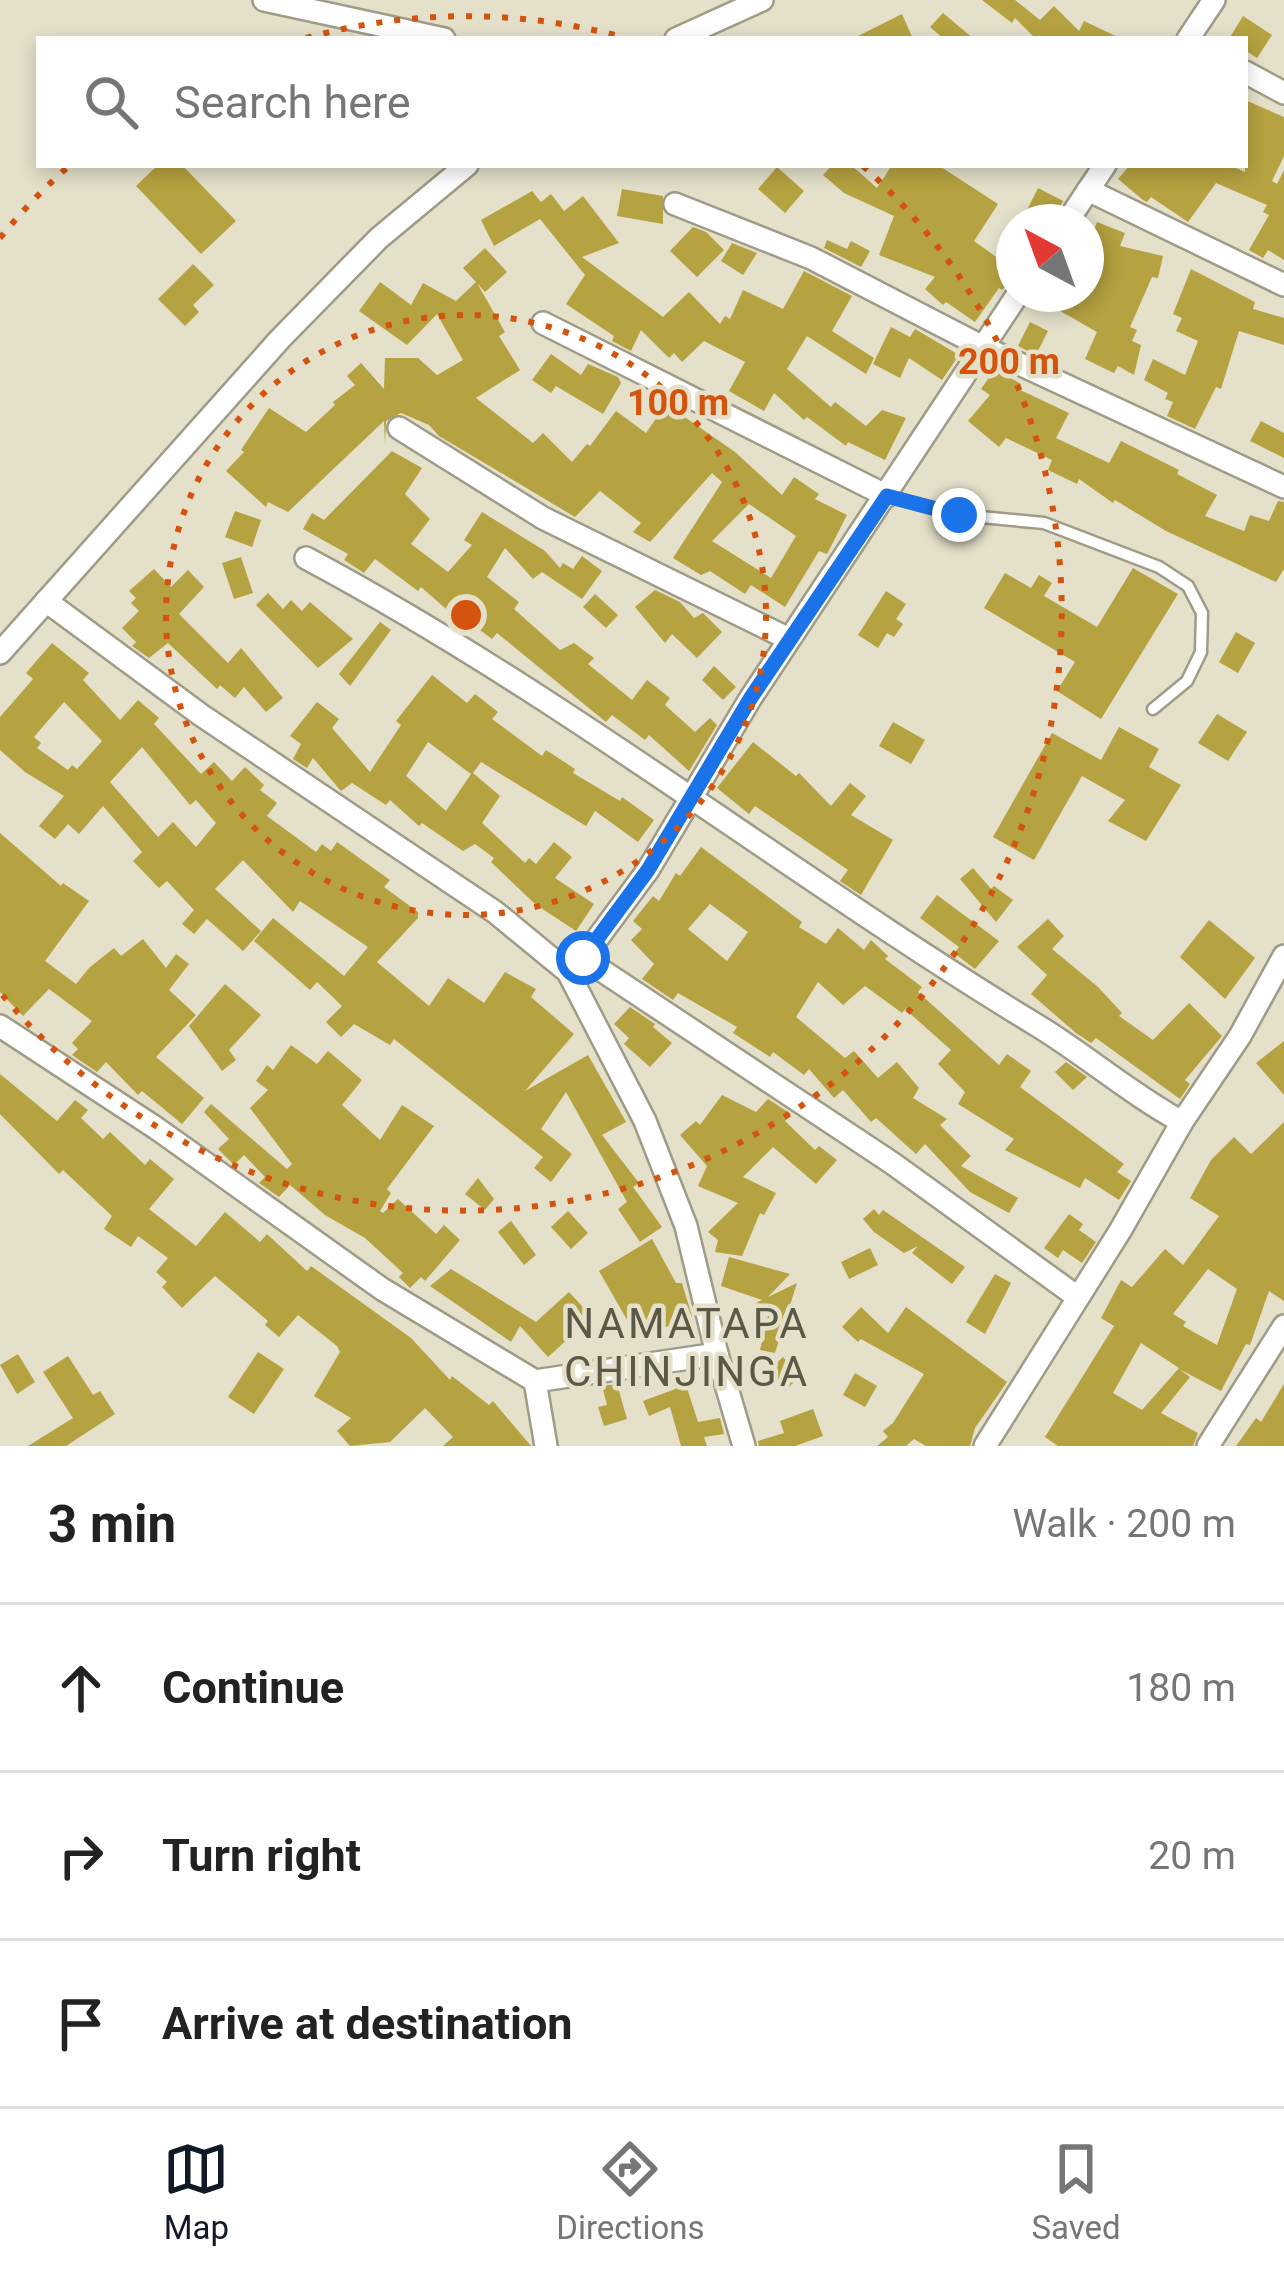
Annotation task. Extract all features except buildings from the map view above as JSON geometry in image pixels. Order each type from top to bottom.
[{"type":"street","points":[[264,0],[430,36]]},
{"type":"street","points":[[683,36],[762,0]]},
{"type":"street","points":[[1190,36],[1214,0]]},
{"type":"street","points":[[1248,74],[1284,93]]},
{"type":"street","points":[[0,653],[280,339],[379,238],[462,168]]},
{"type":"street","points":[[1079,204],[1103,168]]},
{"type":"street","points":[[1088,190],[1284,285]]},
{"type":"street","points":[[675,204],[811,258],[983,347],[1284,487]]},
{"type":"street","points":[[576,965],[648,870],[789,639],[1006,312]]},
{"type":"street","points":[[544,323],[887,496]]},
{"type":"street","points":[[399,428],[543,518],[789,639]]},
{"type":"street","points":[[306,558],[411,614],[1182,1122]]},
{"type":"street","points":[[46,601],[201,715],[576,965],[892,1163],[1076,1296]]},
{"type":"street","points":[[985,1446],[1120,1231],[1182,1122],[1240,1036],[1284,956]]},
{"type":"street","points":[[576,965],[646,1121],[686,1226],[744,1446]]},
{"type":"street","points":[[0,1026],[156,1128],[382,1289],[535,1381],[717,1354]]},
{"type":"street","points":[[1208,1446],[1284,1327]]},
{"type":"street","points":[[535,1381],[546,1446]]},
{"type":"lane","points":[[887,496],[959,515],[1045,523],[1160,567],[1188,586],[1202,613],[1201,652],[1187,681],[1153,709]]},
{"type":"district","name":"NAMATAPA CHINJINGA","points":[[687,1347]]},
{"type":"route","points":[[583,958],[648,870],[750,699],[887,496],[959,515]]}]
